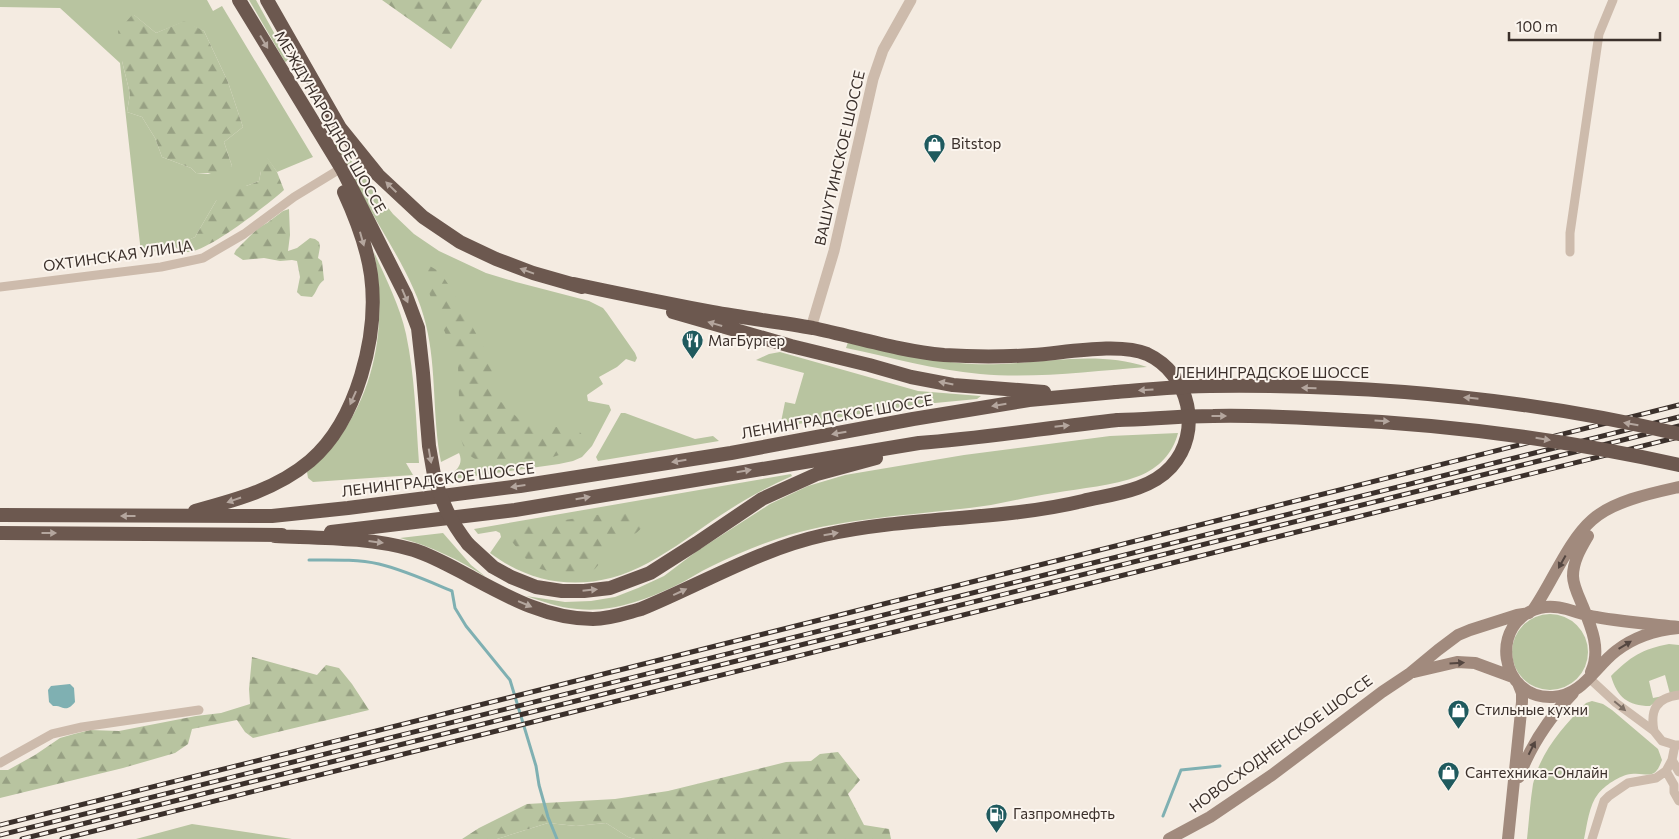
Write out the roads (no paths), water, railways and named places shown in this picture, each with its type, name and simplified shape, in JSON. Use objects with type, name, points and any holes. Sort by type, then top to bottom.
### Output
[{"type":"highway","name":"МЕЖДУНАРОДНОЕ ШОССЕ","points":[[239,0],[342,168],[406,296],[418,328],[429,446],[434,475],[444,508],[468,544],[493,567],[536,587],[562,591],[610,588],[650,573],[762,499],[817,474],[865,460],[961,439]]},
{"type":"highway","name":"МЕЖДУНАРОДНОЕ ШОССЕ","points":[[267,0],[340,128],[378,175],[423,217],[460,242],[496,260],[533,273],[791,346],[869,364],[911,377],[953,385],[1082,394]]},
{"type":"highway","points":[[177,516],[231,502],[263,490],[288,477],[310,461],[327,443],[343,419],[354,396],[364,368],[370,333],[370,275],[362,239],[350,204],[335,172],[326,144]]},
{"type":"highway","points":[[0,533],[275,536],[379,542],[416,551],[536,609],[564,617],[594,619],[619,616],[641,609],[778,548],[824,535],[868,528],[1050,509],[1143,486],[1158,478],[1171,467],[1178,459],[1187,438],[1189,422],[1188,405],[1180,384],[1166,367],[1152,357],[1137,351],[1115,348],[982,358],[939,354],[882,344],[812,328],[714,312],[574,284]]},
{"type":"highway","name":"ЛЕНИНГРАДСКОЕ ШОССЕ","points":[[0,515],[272,516],[520,486],[731,453],[913,419],[1029,400],[1082,394],[1209,386],[1384,390],[1473,398],[1550,409],[1679,434]]},
{"type":"highway","points":[[275,536],[353,530],[514,510],[919,443],[1118,420],[1269,416],[1464,428],[1540,439],[1679,465]]},
{"type":"main road","points":[[1531,612],[1582,531],[1593,519],[1620,504],[1679,487]]},
{"type":"main road","points":[[1589,678],[1593,670],[1596,646],[1573,578],[1574,563],[1583,544],[1601,519],[1620,504]]},
{"type":"main road","points":[[1508,839],[1522,702],[1522,693],[1507,662],[1506,653],[1508,637],[1516,623],[1531,612],[1549,607],[1557,607],[1587,615],[1679,628]]},
{"type":"main road","name":"НОВОСХОДНЕНСКОЕ ШОССЕ","points":[[1169,839],[1210,818],[1272,775],[1382,692],[1410,674],[1458,636],[1470,630],[1531,612]]},
{"type":"main road","points":[[1572,612],[1580,616],[1591,630]]},
{"type":"main road","points":[[1514,793],[1537,736],[1562,704],[1607,658],[1626,644],[1648,634],[1679,628]]},
{"type":"main road","name":"НОВОСХОДНЕНСКОЕ ШОССЕ","points":[[1410,674],[1426,668],[1457,662],[1475,663],[1516,680]]},
{"type":"main road","points":[[1516,680],[1531,693],[1547,697],[1563,696],[1577,689]]},
{"type":"street","name":"ВАШУТИНСКОЕ ШОССЕ","points":[[812,328],[834,251],[868,93],[883,50],[911,0]]},
{"type":"street","points":[[1570,252],[1570,234],[1599,34],[1613,0]]},
{"type":"street","name":"ОХТИНСКАЯ УЛИЦА","points":[[0,287],[161,267],[203,258],[244,234],[294,197],[335,172]]},
{"type":"street","points":[[1589,678],[1616,703],[1654,731],[1662,741],[1677,745],[1666,771],[1656,778],[1628,783],[1604,801],[1592,839]]},
{"type":"street","points":[[1654,731],[1652,718],[1656,706],[1666,698],[1679,695]]},
{"type":"street","points":[[0,763],[52,734],[199,710]]},
{"type":"street","points":[[1672,760],[1679,772]]},
{"type":"street","points":[[1666,771],[1674,785],[1674,792],[1678,799]]},
{"type":"water","points":[[70,684],[74,688],[75,702],[72,706],[67,708],[53,706],[49,702],[48,690],[51,686]]},
{"type":"waterway","points":[[309,560],[370,562],[388,566],[452,591],[455,608],[466,626],[510,680],[536,766],[548,817],[557,839]]},
{"type":"waterway","points":[[1163,816],[1181,770],[1220,766]]},
{"type":"railway","points":[[0,825],[1679,405]]},
{"type":"railway","points":[[0,835],[1679,417]]},
{"type":"railway","points":[[22,839],[1679,426]]},
{"type":"railway","points":[[62,839],[1679,437]]},
{"type":"place","name":"Bitstop","points":[[935,163]]},
{"type":"place","name":"МагБургер","points":[[692,360]]},
{"type":"place","name":"Стильные кухни","points":[[1459,729]]},
{"type":"place","name":"Сантехника-Онлайн","points":[[1449,792]]},
{"type":"place","name":"Газпромнефть","points":[[997,833]]}]
